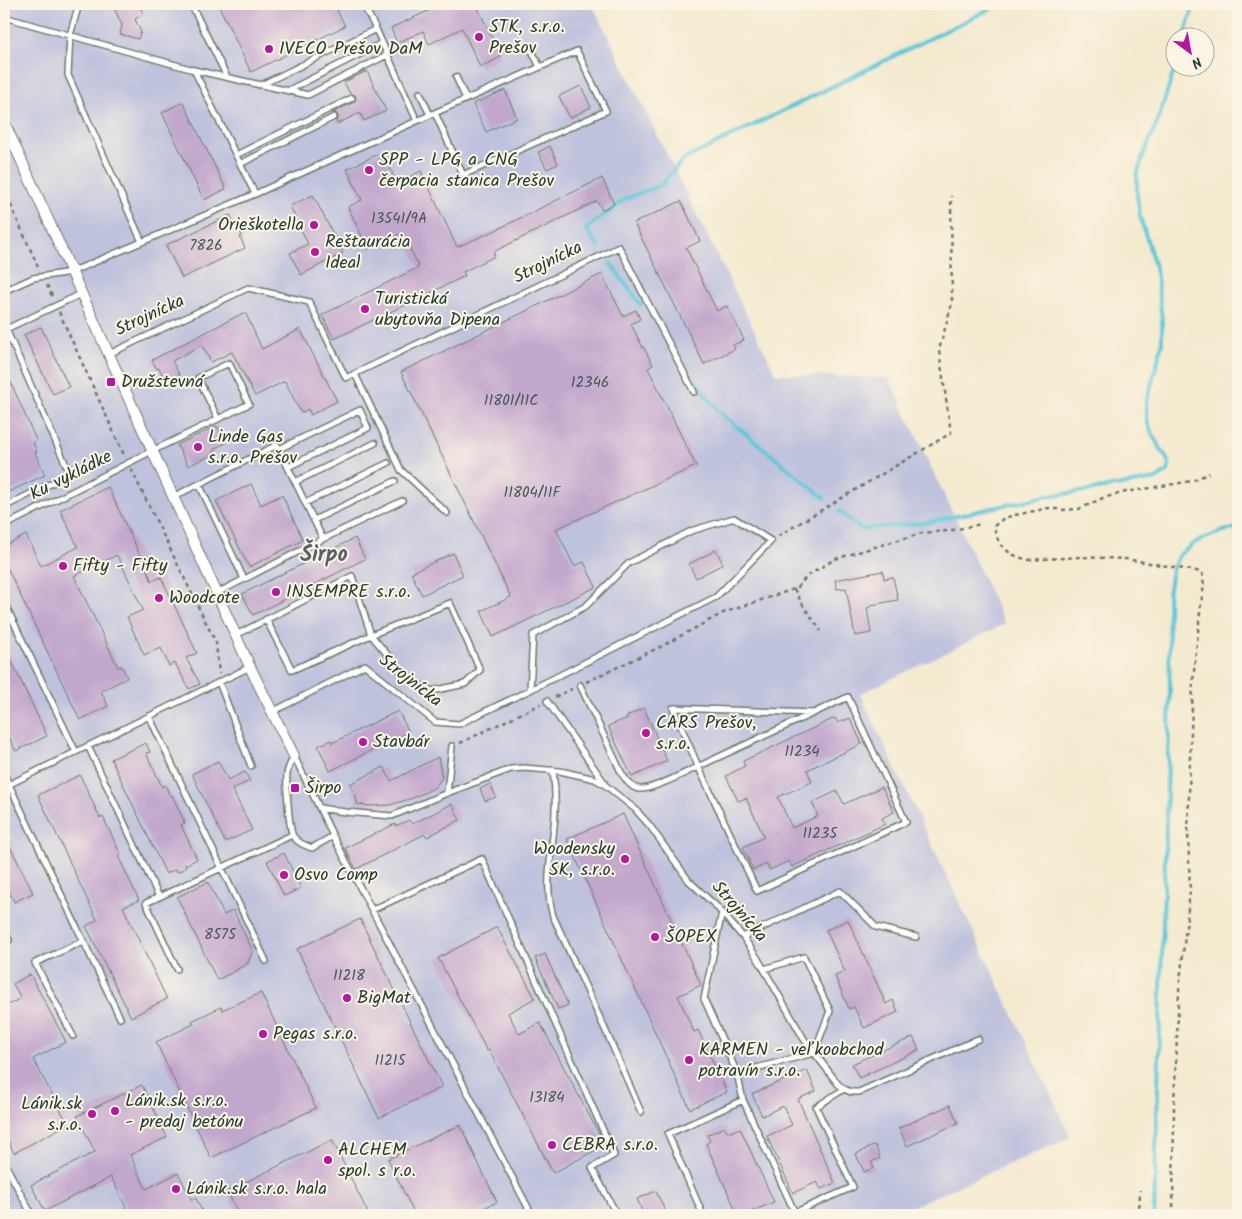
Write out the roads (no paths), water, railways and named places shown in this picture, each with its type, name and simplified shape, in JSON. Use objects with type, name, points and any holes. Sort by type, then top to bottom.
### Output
[{"type":"street","name":"Strojnícka","points":[[4,122],[8,145],[81,294],[250,667],[294,756]]},
{"type":"lane","points":[[79,4],[70,35],[68,74],[142,242]]},
{"type":"lane","points":[[191,4],[227,78]]},
{"type":"lane","points":[[363,4],[417,121]]},
{"type":"lane","points":[[4,17],[194,70],[308,95],[387,55]]},
{"type":"lane","points":[[261,85],[376,29]]},
{"type":"lane","points":[[289,91],[382,43]]},
{"type":"lane","points":[[530,47],[540,67]]},
{"type":"lane","points":[[4,291],[33,278],[70,272],[142,242],[255,194],[432,114],[577,51],[606,111],[463,175],[432,114],[420,93]]},
{"type":"lane","points":[[194,70],[255,194]]},
{"type":"lane","points":[[456,77],[466,99]]},
{"type":"lane","points":[[236,155],[352,98]]},
{"type":"lane","points":[[240,164],[334,117]]},
{"type":"lane","name":"Strojnícka","points":[[109,354],[248,288],[309,302],[346,378],[619,247],[694,392]]},
{"type":"lane","points":[[4,507],[70,474],[5,330],[81,294]]},
{"type":"lane","name":"Ku vykládke","points":[[4,526],[249,404],[229,363],[198,378],[218,418]]},
{"type":"lane","points":[[355,374],[401,470],[447,514]]},
{"type":"lane","points":[[280,449],[360,410],[368,428],[288,467]]},
{"type":"lane","points":[[295,482],[375,443]]},
{"type":"lane","points":[[173,497],[277,445],[323,539]]},
{"type":"lane","points":[[305,503],[388,462]]},
{"type":"lane","points":[[314,520],[395,481]]},
{"type":"lane","points":[[199,484],[244,579]]},
{"type":"lane","points":[[216,593],[402,500]]},
{"type":"lane","name":"Strojnícka","points":[[272,712],[365,665],[435,722],[459,724],[530,690],[716,597],[771,541],[734,518],[692,531],[629,563],[586,606],[532,635],[530,690]]},
{"type":"lane","points":[[236,635],[352,576],[371,635],[407,678],[432,691],[465,684],[480,670],[450,602],[371,635],[292,670],[266,620]]},
{"type":"lane","points":[[4,602],[76,752]]},
{"type":"lane","points":[[6,786],[250,667]]},
{"type":"lane","points":[[219,682],[251,766]]},
{"type":"lane","name":"Strojnícka","points":[[580,685],[622,774],[628,783],[637,789],[650,788],[848,697],[906,822],[758,891],[698,766]]},
{"type":"lane","points":[[547,700],[606,785]]},
{"type":"lane","points":[[698,766],[673,708],[814,713]]},
{"type":"lane","points":[[149,716],[266,961]]},
{"type":"lane","points":[[88,746],[159,897]]},
{"type":"lane","points":[[447,792],[452,746]]},
{"type":"lane","points":[[294,756],[288,767],[287,776],[287,796],[292,834],[300,844],[312,848],[333,836]]},
{"type":"lane","name":"Strojnícka","points":[[294,756],[333,836],[532,1215]]},
{"type":"lane","name":"Strojnícka","points":[[320,808],[392,816],[447,792],[511,769],[535,768],[552,770],[595,779],[606,785],[635,808],[689,881],[722,912],[764,969],[798,1030],[838,1084],[844,1089]]},
{"type":"lane","points":[[552,770],[555,795],[548,890],[549,903],[553,916],[606,1029],[641,1112]]},
{"type":"lane","points":[[4,774],[6,786],[84,941],[120,1018]]},
{"type":"lane","points":[[177,968],[146,903],[292,834]]},
{"type":"lane","points":[[372,910],[482,859],[614,1155],[592,1168],[617,1215]]},
{"type":"lane","points":[[742,937],[840,891],[876,926],[916,937]]},
{"type":"lane","points":[[722,912],[704,999],[737,1073],[743,1100],[795,1213]]},
{"type":"lane","points":[[4,930],[9,940]]},
{"type":"lane","points":[[73,1036],[35,963],[84,941]]},
{"type":"lane","points":[[737,1073],[814,1053],[830,1011],[804,957],[764,969]]},
{"type":"lane","points":[[789,1215],[853,1187],[816,1107],[844,1089],[851,1092],[859,1092],[978,1039]]},
{"type":"lane","points":[[703,1215],[668,1134],[743,1100]]},
{"type":"lane","points":[[4,1162],[32,1215]]},
{"type":"waterway","points":[[598,246],[586,229],[625,199],[661,185],[683,160],[1000,4]]},
{"type":"waterway","points":[[1187,28],[1194,4]]},
{"type":"waterway","points":[[839,511],[861,529],[924,523],[1043,497],[1156,479],[1168,471],[1169,464],[1154,438],[1147,421],[1147,400],[1162,343],[1162,320],[1156,270],[1140,216],[1137,175],[1172,78]]},
{"type":"waterway","points":[[610,263],[641,305]]},
{"type":"waterway","points":[[696,382],[718,411],[824,498]]},
{"type":"waterway","points":[[1154,1215],[1170,695],[1168,595],[1172,570],[1179,555],[1196,542],[1223,531],[1238,528]]},
{"type":"place","name":"STK, s.r.o. Prešov","points":[[479,37]]},
{"type":"place","name":"IVECO Prešov DaM","points":[[269,49]]},
{"type":"place","name":"SPP - LPG a CNG čerpacia stanica Prešov","points":[[369,170]]},
{"type":"place","name":"Orieškotella","points":[[314,225]]},
{"type":"place","name":"Reštaurácia Ideal","points":[[315,252]]},
{"type":"place","name":"Turistická ubytovňa Dipena","points":[[365,309]]},
{"type":"place","name":"Družstevná","points":[[111,382]]},
{"type":"place","name":"Linde Gas s.r.o. Prešov","points":[[198,447]]},
{"type":"place","name":"Fifty - Fifty","points":[[63,566]]},
{"type":"place","name":"INSEMPRE s.r.o.","points":[[276,592]]},
{"type":"place","name":"Woodcote","points":[[159,598]]},
{"type":"place","name":"CARS Prešov, s.r.o.","points":[[646,733]]},
{"type":"place","name":"Stavbár","points":[[363,742]]},
{"type":"place","name":"Širpo","points":[[295,788]]},
{"type":"place","name":"Woodensky SK, s.r.o.","points":[[625,859]]},
{"type":"place","name":"Osvo Comp","points":[[284,875]]},
{"type":"place","name":"ŠOPEX","points":[[655,937]]},
{"type":"place","name":"BigMat","points":[[347,998]]},
{"type":"place","name":"Pegas s.r.o.","points":[[263,1034]]},
{"type":"place","name":"KARMEN - veľkoobchod potravín s.r.o.","points":[[689,1060]]},
{"type":"place","name":"Lánik.sk s.r.o. - predaj betónu","points":[[115,1111]]},
{"type":"place","name":"Lánik.sk s.r.o.","points":[[92,1114]]},
{"type":"place","name":"CEBRA s.r.o.","points":[[552,1145]]},
{"type":"place","name":"ALCHEM spol. s r.o.","points":[[328,1160]]},
{"type":"place","name":"Lánik.sk s.r.o. hala","points":[[176,1189]]},
{"type":"district","name":"Širpo","points":[[324,555]]}]
